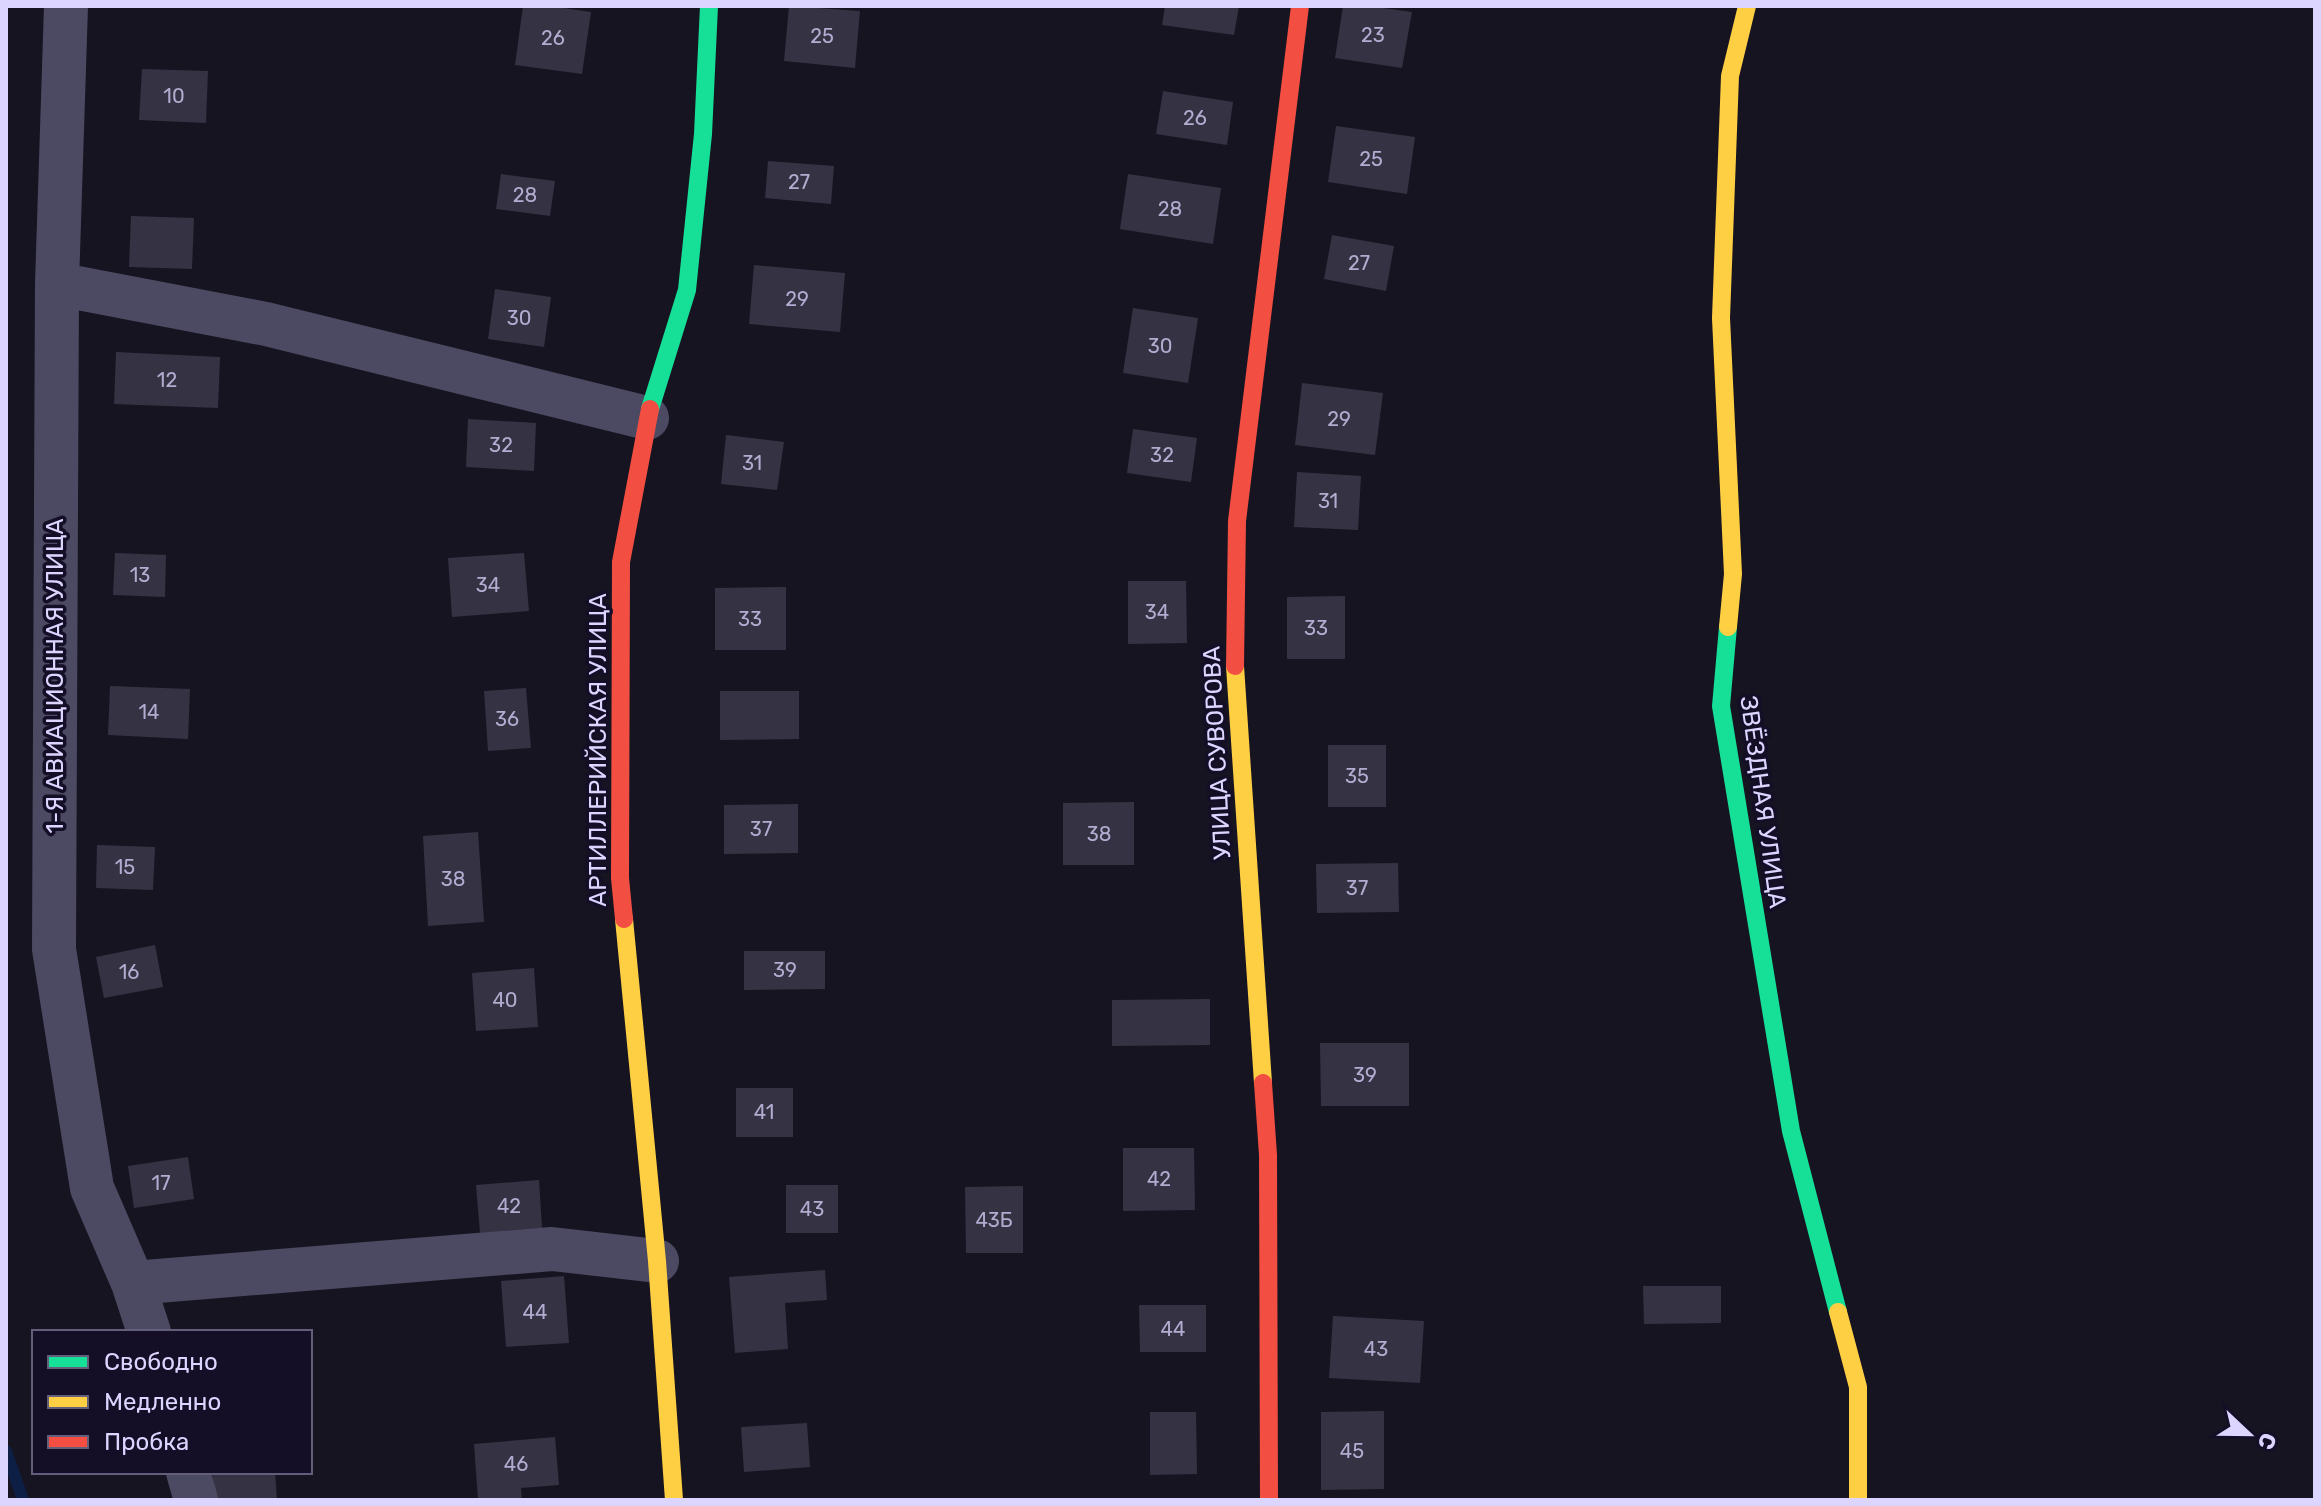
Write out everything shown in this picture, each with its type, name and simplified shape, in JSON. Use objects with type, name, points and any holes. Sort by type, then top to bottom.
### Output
[{"type":"street","name":"1-Я АВИАЦИОННАЯ УЛИЦА","points":[[66,6],[57,284],[54,949],[92,1188],[133,1283],[148,1330]]},
{"type":"street","name":"АРТИЛЛЕРИЙСКАЯ УЛИЦА","points":[[674,1500],[657,1261],[620,878],[621,562],[647,418],[687,290],[703,134],[709,6]]},
{"type":"street","name":"УЛИЦА СУВОРОВА","points":[[1269,1500],[1268,1155],[1234,657],[1237,521],[1300,6]]},
{"type":"street","name":"ЗВЁЗДНАЯ УЛИЦА","points":[[1747,6],[1729,91],[1721,318],[1733,574],[1721,706],[1791,1131],[1858,1387],[1858,1500]]},
{"type":"street","points":[[57,284],[266,324],[647,418]]},
{"type":"street","points":[[133,1283],[552,1249],[657,1261]]},
{"type":"street","points":[[189,1474],[196,1500]]},
{"type":"building","points":[[523,6],[591,12],[582,74],[515,65]]},
{"type":"building","points":[[789,6],[860,11],[855,68],[784,61]]},
{"type":"building","points":[[1165,6],[1239,6],[1234,35],[1162,25]]},
{"type":"building","points":[[1343,6],[1412,12],[1402,68],[1335,58]]},
{"type":"building","points":[[142,69],[208,71],[206,123],[139,120]]},
{"type":"building","points":[[1163,91],[1233,102],[1227,145],[1156,134]]},
{"type":"building","points":[[1336,126],[1415,137],[1407,194],[1328,182]]},
{"type":"building","points":[[768,161],[834,166],[831,204],[765,198]]},
{"type":"building","points":[[501,174],[555,181],[550,216],[496,209]]},
{"type":"building","points":[[1128,174],[1221,188],[1213,244],[1120,229]]},
{"type":"building","points":[[131,216],[194,218],[192,269],[129,267]]},
{"type":"building","points":[[1332,235],[1394,246],[1386,291],[1324,279]]},
{"type":"building","points":[[754,265],[845,273],[840,332],[749,324]]},
{"type":"building","points":[[495,289],[551,297],[544,347],[488,339]]},
{"type":"building","points":[[1133,308],[1198,318],[1188,383],[1123,373]]},
{"type":"building","points":[[116,352],[220,357],[218,408],[114,404]]},
{"type":"building","points":[[1302,383],[1383,393],[1375,455],[1295,445]]},
{"type":"building","points":[[468,419],[536,423],[534,471],[466,467]]},
{"type":"building","points":[[1133,429],[1197,438],[1191,482],[1127,473]]},
{"type":"building","points":[[726,435],[784,442],[777,490],[721,484]]},
{"type":"building","points":[[1297,472],[1361,476],[1358,530],[1294,527]]},
{"type":"building","points":[[115,553],[166,555],[165,597],[113,595]]},
{"type":"building","points":[[524,553],[529,611],[452,617],[448,558]]},
{"type":"building","points":[[1128,581],[1186,581],[1187,643],[1128,644]]},
{"type":"building","points":[[786,587],[786,650],[715,650],[715,588]]},
{"type":"building","points":[[1345,596],[1345,659],[1287,659],[1287,597]]},
{"type":"building","points":[[110,686],[190,689],[188,739],[108,735]]},
{"type":"building","points":[[526,688],[531,748],[488,751],[484,691]]},
{"type":"building","points":[[720,691],[799,691],[799,739],[720,740]]},
{"type":"building","points":[[1328,745],[1386,745],[1386,807],[1328,807]]},
{"type":"building","points":[[1134,802],[1134,865],[1063,865],[1063,803]]},
{"type":"building","points":[[798,804],[798,853],[724,854],[724,805]]},
{"type":"building","points":[[478,832],[484,922],[428,926],[423,836]]},
{"type":"building","points":[[97,845],[155,847],[153,890],[96,888]]},
{"type":"building","points":[[1398,863],[1399,912],[1317,913],[1316,864]]},
{"type":"building","points":[[155,945],[163,987],[104,998],[96,957]]},
{"type":"building","points":[[744,951],[825,951],[825,989],[744,990]]},
{"type":"building","points":[[534,968],[538,1027],[476,1031],[472,973]]},
{"type":"building","points":[[1210,999],[1210,1045],[1112,1046],[1112,1000]]},
{"type":"building","points":[[1320,1043],[1409,1043],[1409,1106],[1321,1106]]},
{"type":"building","points":[[736,1088],[793,1088],[793,1137],[736,1137]]},
{"type":"building","points":[[1123,1148],[1194,1148],[1195,1210],[1123,1211]]},
{"type":"building","points":[[188,1157],[194,1199],[134,1208],[128,1166]]},
{"type":"building","points":[[539,1180],[542,1228],[480,1233],[476,1185]]},
{"type":"building","points":[[786,1185],[838,1185],[838,1233],[786,1233]]},
{"type":"building","points":[[1023,1186],[1023,1253],[966,1253],[965,1187]]},
{"type":"building","points":[[825,1270],[827,1300],[785,1303],[788,1349],[735,1353],[729,1277]]},
{"type":"building","points":[[564,1276],[569,1343],[506,1347],[501,1281]]},
{"type":"building","points":[[1643,1286],[1721,1286],[1721,1323],[1644,1324]]},
{"type":"building","points":[[1139,1305],[1206,1305],[1206,1352],[1140,1352]]},
{"type":"building","points":[[1333,1316],[1424,1321],[1420,1383],[1329,1378]]},
{"type":"building","points":[[1384,1411],[1384,1489],[1321,1490],[1321,1412]]},
{"type":"building","points":[[1150,1412],[1196,1412],[1197,1474],[1150,1475]]},
{"type":"building","points":[[807,1423],[810,1467],[744,1472],[741,1427]]},
{"type":"building","points":[[555,1437],[559,1485],[521,1488],[522,1500],[478,1500],[474,1444]]},
{"type":"building","points":[[212,1474],[275,1474],[277,1500],[214,1500]]},
{"type":"waterway","points":[[6,1451],[23,1500]]},
{"type":"traffic: fast","points":[[650,409],[687,290],[703,134],[709,6]]},
{"type":"traffic: fast","points":[[1728,627],[1721,706],[1791,1131],[1838,1312]]},
{"type":"traffic: slow","points":[[1728,627],[1733,574],[1721,318],[1730,76],[1747,6]]},
{"type":"traffic: slow","points":[[1235,666],[1263,1083]]},
{"type":"traffic: slow","points":[[624,919],[657,1261],[674,1500]]},
{"type":"traffic: slow","points":[[1838,1312],[1858,1387],[1858,1500]]},
{"type":"traffic: jam","points":[[1235,666],[1237,521],[1300,6]]},
{"type":"traffic: jam","points":[[624,919],[620,878],[621,562],[650,409]]},
{"type":"traffic: jam","points":[[1263,1083],[1268,1155],[1269,1500]]}]
